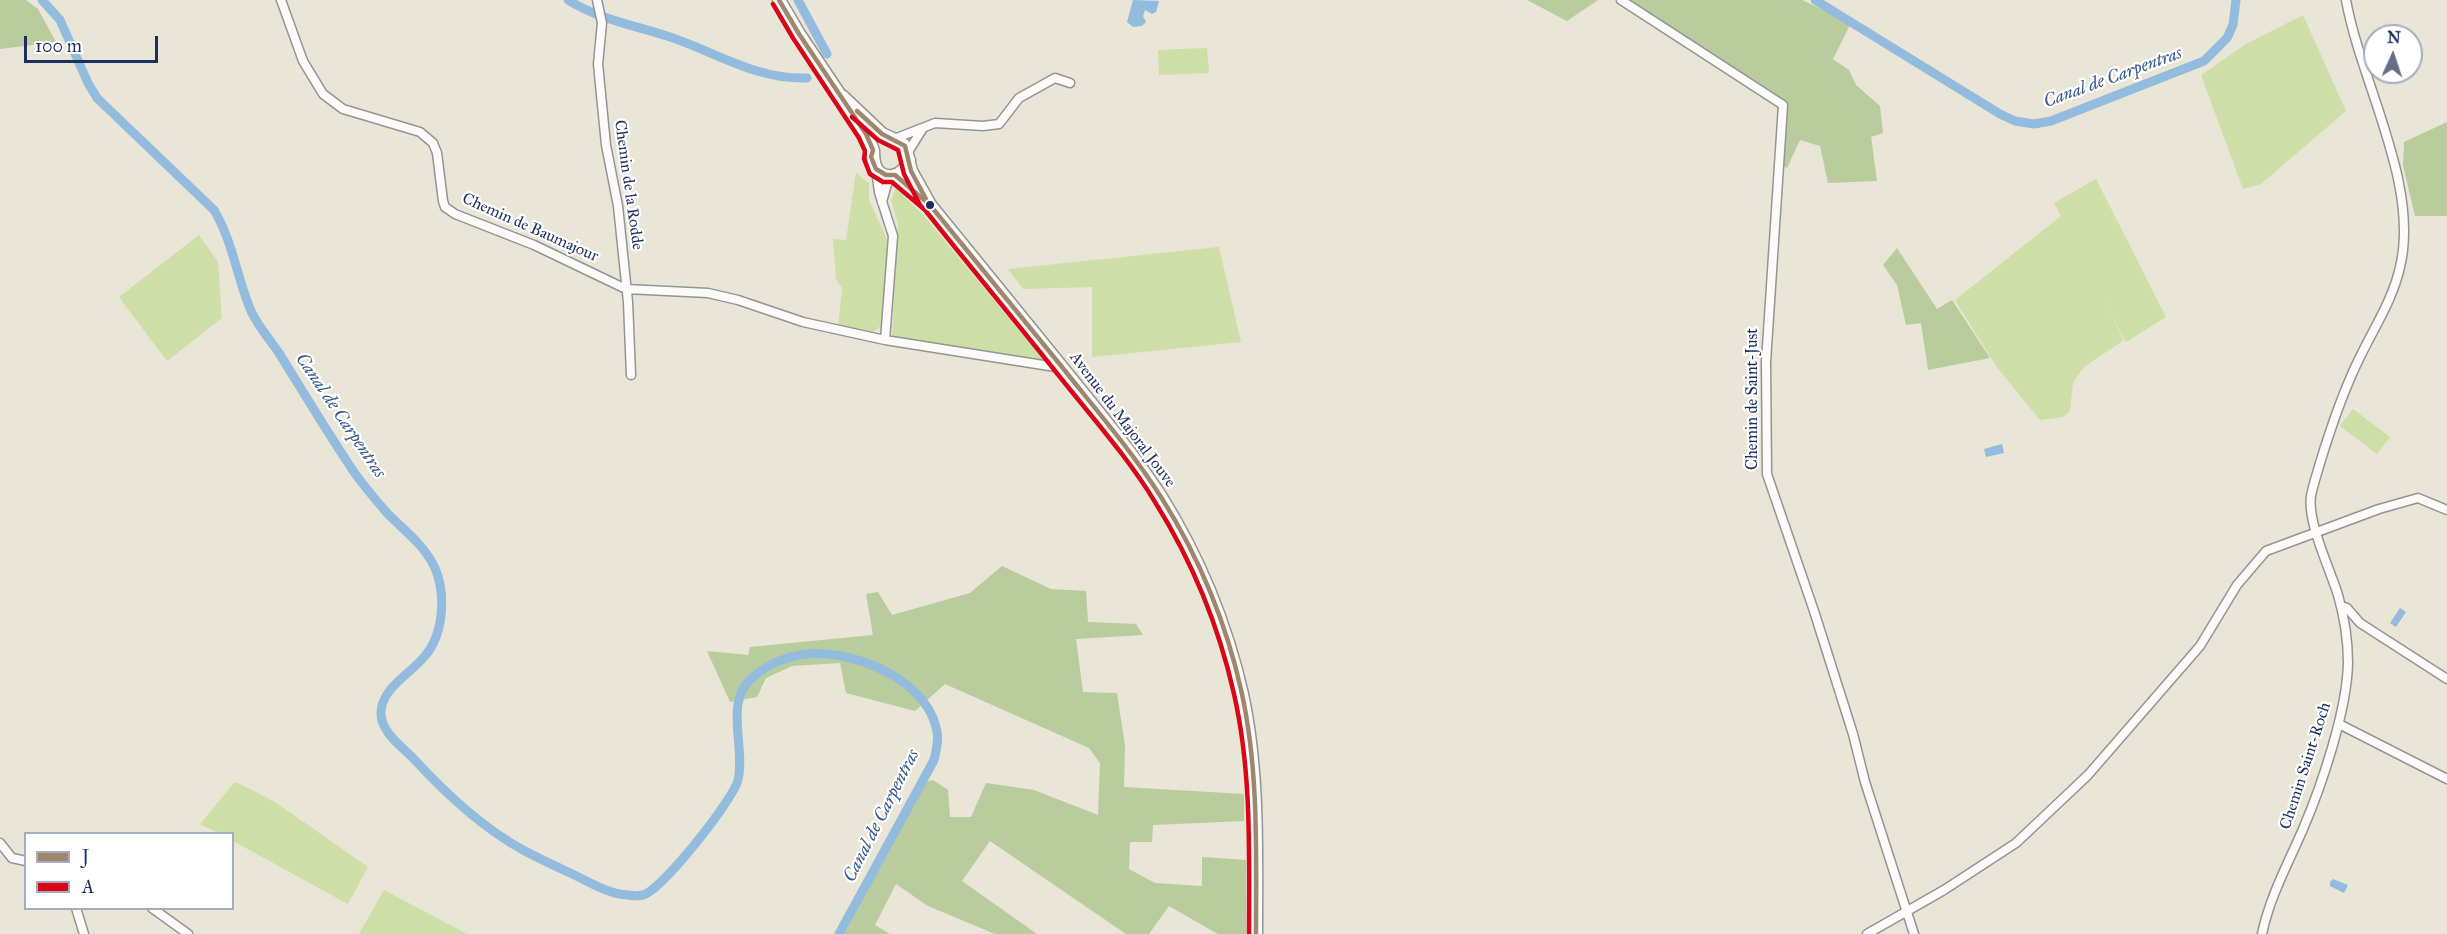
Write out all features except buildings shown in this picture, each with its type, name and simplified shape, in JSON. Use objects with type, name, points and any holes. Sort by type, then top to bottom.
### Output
[{"type":"main road","name":"Avenue du Majoral Jouve","points":[[779,0],[866,134],[873,150],[871,157],[876,170],[886,176],[893,176],[930,205]]},
{"type":"main road","name":"Avenue du Majoral Jouve","points":[[842,96],[875,129],[905,146],[917,183],[930,205],[1126,449],[1161,497],[1191,550],[1225,633],[1242,697],[1253,771],[1256,934]]},
{"type":"main road","points":[[873,150],[877,144],[892,139]]},
{"type":"main road","points":[[893,176],[904,170],[909,156]]},
{"type":"street","name":"Chemin de Baumajour","points":[[282,0],[303,61],[311,78],[323,94],[343,109],[420,132],[433,142],[437,153],[445,207],[456,214],[573,262],[626,289],[708,293],[738,300],[803,322],[885,340],[1062,368]]},
{"type":"street","name":"Chemin de la Rodde","points":[[597,0],[602,18],[598,64],[606,145],[618,206],[631,375]]},
{"type":"street","name":"Chemin de Saint-Just","points":[[1621,0],[1783,105],[1766,362],[1767,474],[1832,667],[1905,912],[1911,921],[1914,934]]},
{"type":"street","name":"Chemin Saint-Roch","points":[[2262,934],[2274,890],[2309,816],[2339,724],[2348,664],[2341,606],[2316,532],[2310,498],[2331,424],[2358,360],[2394,288],[2403,247],[2403,208],[2400,185],[2346,0]]},
{"type":"street","points":[[892,139],[935,123],[983,126],[999,124],[1019,98],[1055,78],[1070,83]]},
{"type":"street","points":[[909,156],[916,136],[923,128]]},
{"type":"street","points":[[876,170],[882,203],[891,226],[893,243],[885,340]]},
{"type":"street","points":[[882,203],[886,184],[893,176]]},
{"type":"street","points":[[1867,934],[2016,843],[2088,775],[2200,646],[2237,585],[2266,550],[2379,509],[2418,498],[2447,510]]},
{"type":"street","points":[[2341,606],[2347,608],[2360,623],[2447,679]]},
{"type":"street","points":[[2339,724],[2447,779]]},
{"type":"street","points":[[0,843],[12,858],[24,861]]},
{"type":"street","points":[[76,910],[84,934]]},
{"type":"street","points":[[153,910],[188,934]]},
{"type":"green space","points":[[0,0],[26,0],[38,9],[56,42],[0,49]]},
{"type":"green space","points":[[1527,0],[1598,0],[1567,21]]},
{"type":"green space","points":[[1626,0],[1802,0],[1851,23],[1833,59],[1849,70],[1856,85],[1880,106],[1883,133],[1871,137],[1877,181],[1828,183],[1820,146],[1800,140],[1787,168],[1782,166],[1786,103]]},
{"type":"green space","points":[[2303,15],[2346,111],[2261,184],[2243,189],[2201,75],[2246,44]]},
{"type":"green space","points":[[1207,48],[1209,73],[1159,75],[1158,50]]},
{"type":"green space","points":[[2447,122],[2447,216],[2415,216],[2403,165],[2404,142]]},
{"type":"green space","points":[[856,173],[869,183],[869,200],[887,239],[884,321],[869,333],[838,326],[842,288],[836,279],[833,239],[846,240]]},
{"type":"green space","points":[[2096,179],[2166,317],[2126,342],[2104,301],[2124,340],[2084,367],[2073,382],[2070,411],[2063,417],[2040,420],[1996,366],[1955,300],[2061,216],[2054,203]]},
{"type":"green space","points":[[896,188],[924,216],[1042,358],[1040,363],[892,338],[898,224],[891,200]]},
{"type":"green space","points":[[199,235],[218,262],[222,318],[167,361],[119,297]]},
{"type":"green space","points":[[1219,247],[1241,342],[1092,357],[1092,287],[1023,289],[1008,269]]},
{"type":"green space","points":[[1897,248],[1937,309],[1952,300],[1990,358],[1928,370],[1921,323],[1906,325],[1897,285],[1883,265]]},
{"type":"green space","points":[[2353,409],[2390,437],[2377,454],[2340,426]]},
{"type":"green space","points":[[1002,566],[1051,589],[1086,591],[1088,622],[1136,624],[1143,635],[1076,639],[1083,692],[1117,693],[1125,746],[1124,787],[1244,794],[1244,821],[1153,825],[1152,842],[1130,842],[1129,869],[1155,883],[1202,886],[1202,857],[1246,860],[1246,934],[1218,934],[1169,906],[1149,934],[1126,934],[990,841],[962,881],[1037,934],[995,934],[928,906],[896,884],[875,925],[890,934],[844,934],[924,782],[933,780],[948,790],[950,817],[971,817],[986,783],[1034,790],[1098,815],[1100,763],[1089,748],[945,684],[915,711],[846,693],[840,663],[792,666],[766,678],[757,697],[730,702],[707,651],[748,655],[750,647],[873,635],[866,594],[878,592],[892,615],[970,593]]},
{"type":"green space","points":[[234,783],[238,783],[275,802],[368,867],[348,904],[234,842],[234,832],[217,832],[200,824]]},
{"type":"green space","points":[[384,890],[467,934],[359,934]]},
{"type":"water","points":[[1133,0],[1159,1],[1156,12],[1152,14],[1145,10],[1143,16],[1146,22],[1142,26],[1133,27],[1127,22]]},
{"type":"water","points":[[2002,444],[2004,453],[1986,457],[1984,449]]},
{"type":"water","points":[[2400,608],[2406,612],[2396,627],[2390,623]]},
{"type":"water","points":[[2333,879],[2348,885],[2344,893],[2330,886]]},
{"type":"waterway","name":"Canal de Carpentras","points":[[42,0],[60,20],[97,98],[214,210],[226,235],[246,298],[257,322],[357,476],[372,496],[431,560],[439,578],[442,602],[436,637],[424,657],[386,696],[381,712],[382,719],[384,726],[397,743],[478,820],[523,850],[598,887],[620,894],[643,895],[665,878],[680,862],[711,824],[733,790],[738,780],[740,767],[737,726],[739,699],[744,687],[761,671],[778,661],[797,655],[816,653],[843,656],[895,676],[922,700],[932,715],[937,732],[934,760],[839,934]]},
{"type":"waterway","name":"Canal de Carpentras","points":[[568,0],[604,17],[684,42],[753,70],[807,78]]},
{"type":"waterway","name":"Canal de Carpentras","points":[[798,0],[827,54]]},
{"type":"waterway","name":"Canal de Carpentras","points":[[1815,0],[2000,114],[2015,121],[2034,124],[2051,121],[2204,61],[2227,38],[2233,25],[2236,0]]},
{"type":"transit line","name":"J","points":[[779,0],[866,134],[873,150],[871,157],[876,169],[886,175],[895,175],[930,205],[1126,447],[1161,497],[1188,543],[1220,617],[1242,694],[1254,784],[1256,934]]},
{"type":"transit line","name":"A","points":[[773,4],[859,138],[865,151],[864,159],[870,174],[883,182],[892,182],[925,210],[1120,452],[1155,502],[1181,547],[1203,595],[1221,644],[1240,724],[1247,784],[1249,934]]},
{"type":"transit line","name":"J","points":[[857,111],[882,134],[905,146],[911,171],[926,199]]},
{"type":"transit line","name":"A","points":[[852,117],[878,140],[898,150],[904,174],[919,203]]}]
